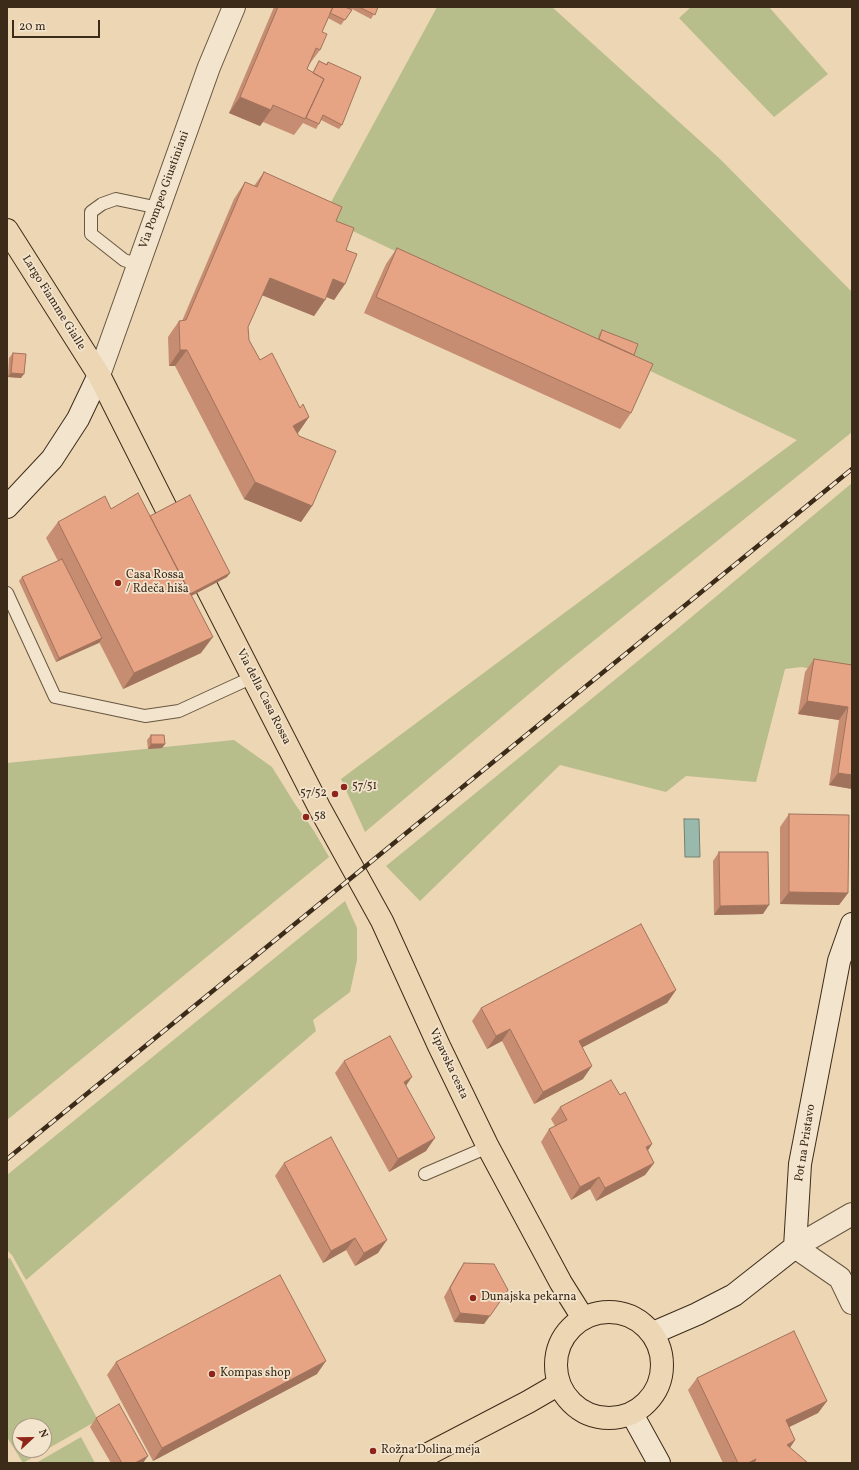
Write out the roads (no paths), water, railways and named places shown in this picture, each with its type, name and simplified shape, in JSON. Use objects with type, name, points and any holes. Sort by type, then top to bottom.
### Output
[{"type":"main road","name":"Largo Fiamme Gialle","points":[[7,230],[98,375]]},
{"type":"main road","points":[[98,375],[167,510]]},
{"type":"main road","name":"Via della Casa Rossa","points":[[207,588],[319,807]]},
{"type":"main road","name":"Vipavska cesta","points":[[319,807],[382,921],[439,1046],[488,1147],[561,1283],[584,1318]]},
{"type":"main road","points":[[613,1312],[628,1315],[642,1323],[653,1333],[660,1347],[663,1363],[661,1378],[655,1393],[645,1405],[632,1414],[615,1418],[598,1417],[581,1411],[568,1399],[559,1384],[556,1369],[557,1354],[571,1327],[584,1318],[598,1313],[613,1312]]},
{"type":"main road","points":[[411,1463],[528,1402],[559,1384]]},
{"type":"street","name":"Via Pompeo Giustiniani","points":[[7,507],[52,459],[78,419],[98,375],[209,67],[234,7]]},
{"type":"street","name":"Pot na Pristavo","points":[[795,1247],[800,1164],[839,961],[852,924]]},
{"type":"street","points":[[653,1333],[697,1314],[734,1295],[795,1247],[852,1214]]},
{"type":"street","points":[[795,1247],[840,1278],[852,1303]]},
{"type":"street","points":[[632,1414],[659,1463]]},
{"type":"lane","points":[[138,265],[124,260],[91,234],[91,212],[102,204],[116,199],[159,208]]},
{"type":"lane","points":[[7,593],[55,697],[145,716],[178,711],[253,678]]},
{"type":"lane","points":[[425,1174],[488,1147]]},
{"type":"railway","points":[[7,1159],[852,469]]},
{"type":"place","name":"Casa Rossa / Rdeča hiša","points":[[118,583]]},
{"type":"place","name":"57/51","points":[[344,787]]},
{"type":"place","name":"57/52","points":[[335,794]]},
{"type":"place","name":"58","points":[[306,817]]},
{"type":"place","name":"Dunajska pekarna","points":[[473,1298]]},
{"type":"place","name":"Kompas shop","points":[[212,1374]]},
{"type":"place","name":"Rožna Dolina meja","points":[[373,1451]]}]
